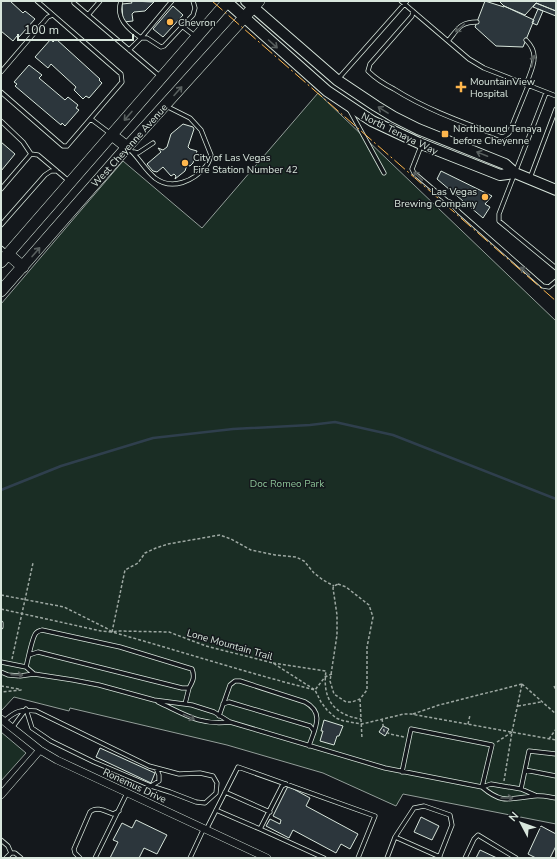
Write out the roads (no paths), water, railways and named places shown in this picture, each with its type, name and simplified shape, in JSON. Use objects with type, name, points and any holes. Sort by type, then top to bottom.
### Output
[{"type":"main road","name":"North Tenaya Way","points":[[227,1],[244,18],[327,91],[372,121],[422,144],[500,175],[515,173]]},
{"type":"main road","name":"West Cheyenne Avenue","points":[[3,255],[112,135],[227,1]]},
{"type":"main road","name":"North Tenaya Way","points":[[253,3],[337,80],[356,93],[400,120],[505,164],[515,173],[556,190]]},
{"type":"main road","name":"West Cheyenne Avenue","points":[[1,291],[130,150],[165,105],[244,18],[253,3]]},
{"type":"main road","points":[[112,135],[130,150]]},
{"type":"main road","points":[[3,255],[23,267]]},
{"type":"street","name":"Ronemus Drive","points":[[2,720],[40,750],[57,760],[267,858]]},
{"type":"street","points":[[1,795],[40,750]]},
{"type":"lane","points":[[1,92],[63,146],[67,146],[122,82],[121,74],[37,1]]},
{"type":"lane","points":[[88,15],[100,1]]},
{"type":"lane","points":[[121,1],[119,8],[122,22],[141,38],[147,38],[161,47],[164,46],[193,15],[195,8],[193,1]]},
{"type":"lane","points":[[129,50],[172,1]]},
{"type":"lane","points":[[401,1],[406,3],[413,11],[469,59],[484,68],[556,96]]},
{"type":"lane","points":[[337,80],[406,3]]},
{"type":"lane","points":[[74,4],[162,77]]},
{"type":"lane","points":[[413,11],[412,16],[368,71],[375,78],[408,98],[436,111],[502,137],[509,133],[527,85],[535,54],[533,48],[526,40]]},
{"type":"lane","points":[[1,72],[48,17],[53,15]]},
{"type":"lane","points":[[448,41],[462,25],[467,22],[477,22]]},
{"type":"lane","points":[[182,26],[196,37]]},
{"type":"lane","points":[[546,93],[499,214],[498,221],[556,268]]},
{"type":"lane","points":[[130,150],[154,177],[161,182],[172,184],[191,180],[207,165],[211,155],[201,130],[190,118],[165,105]]},
{"type":"lane","points":[[347,105],[384,173]]},
{"type":"lane","points":[[530,179],[556,110]]},
{"type":"lane","points":[[91,119],[112,135]]},
{"type":"lane","points":[[1,121],[23,142],[31,154],[38,155],[70,182]]},
{"type":"lane","points":[[130,150],[138,153],[153,143]]},
{"type":"lane","points":[[422,144],[412,169],[414,173],[450,202],[459,212],[543,286],[549,287],[556,281]]},
{"type":"lane","points":[[1,190],[31,154]]},
{"type":"lane","points":[[1,225],[45,175],[58,171]]},
{"type":"lane","points":[[26,667],[35,634],[42,630],[120,647],[192,669],[194,680],[189,688],[185,704]]},
{"type":"lane","points":[[29,655],[38,652],[182,688],[189,688]]},
{"type":"lane","points":[[1,662],[26,667],[34,674]]},
{"type":"lane","points":[[1,672],[8,675],[20,676],[34,674],[87,683],[154,700],[185,704],[214,712],[230,722],[402,772],[482,787],[491,784],[521,789],[536,796]]},
{"type":"lane","points":[[219,716],[230,685],[235,681],[240,681],[305,702],[312,705],[316,710],[318,718],[309,746]]},
{"type":"lane","points":[[154,700],[199,721],[216,724],[230,722]]},
{"type":"lane","points":[[223,704],[229,702],[310,726],[314,731]]},
{"type":"lane","points":[[2,720],[19,710],[26,710],[36,711],[149,766],[179,774],[200,773],[213,776],[217,783],[216,793],[205,803],[196,802],[151,786],[94,762],[52,741],[32,728],[26,710]]},
{"type":"lane","points":[[12,728],[26,710]]},
{"type":"lane","points":[[402,772],[411,729],[492,745],[482,787]]},
{"type":"lane","points":[[521,789],[528,751],[556,754]]},
{"type":"lane","points":[[190,858],[238,767],[375,816],[358,858]]},
{"type":"lane","points":[[151,786],[159,781],[159,775],[156,768]]},
{"type":"lane","points":[[525,770],[556,776]]},
{"type":"lane","points":[[260,829],[282,786],[286,784]]},
{"type":"lane","points":[[482,787],[491,795],[503,799],[536,796],[556,798]]},
{"type":"lane","points":[[225,792],[270,812]]},
{"type":"lane","points":[[95,858],[127,793]]},
{"type":"lane","points":[[387,858],[395,837],[414,808],[424,806],[450,815],[452,825],[439,857],[395,837]]},
{"type":"lane","points":[[80,858],[75,853],[74,849],[90,812],[97,809],[112,814],[119,811]]},
{"type":"lane","points":[[216,810],[324,858]]},
{"type":"lane","points":[[465,858],[474,839],[478,835],[516,858]]},
{"type":"lane","points":[[1,840],[8,846],[10,853]]},
{"type":"lane","points":[[6,858],[10,853]]},
{"type":"lane","points":[[10,853],[15,853],[21,858]]},
{"type":"waterway","points":[[1,490],[61,466],[153,438],[233,429],[310,425],[335,422],[393,435],[556,499]]},
{"type":"place","name":"Chevron","points":[[170,22]]},
{"type":"place","name":"MountainView Hospital","points":[[461,87]]},
{"type":"place","name":"Northbound Tenaya before Cheyenne","points":[[445,134]]},
{"type":"place","name":"City of Las Vegas Fire Station Number 42","points":[[185,163]]},
{"type":"place","name":"Las Vegas Brewing Company","points":[[485,197]]},
{"type":"park label","name":"Doc Romeo Park","points":[[287,483]]}]
